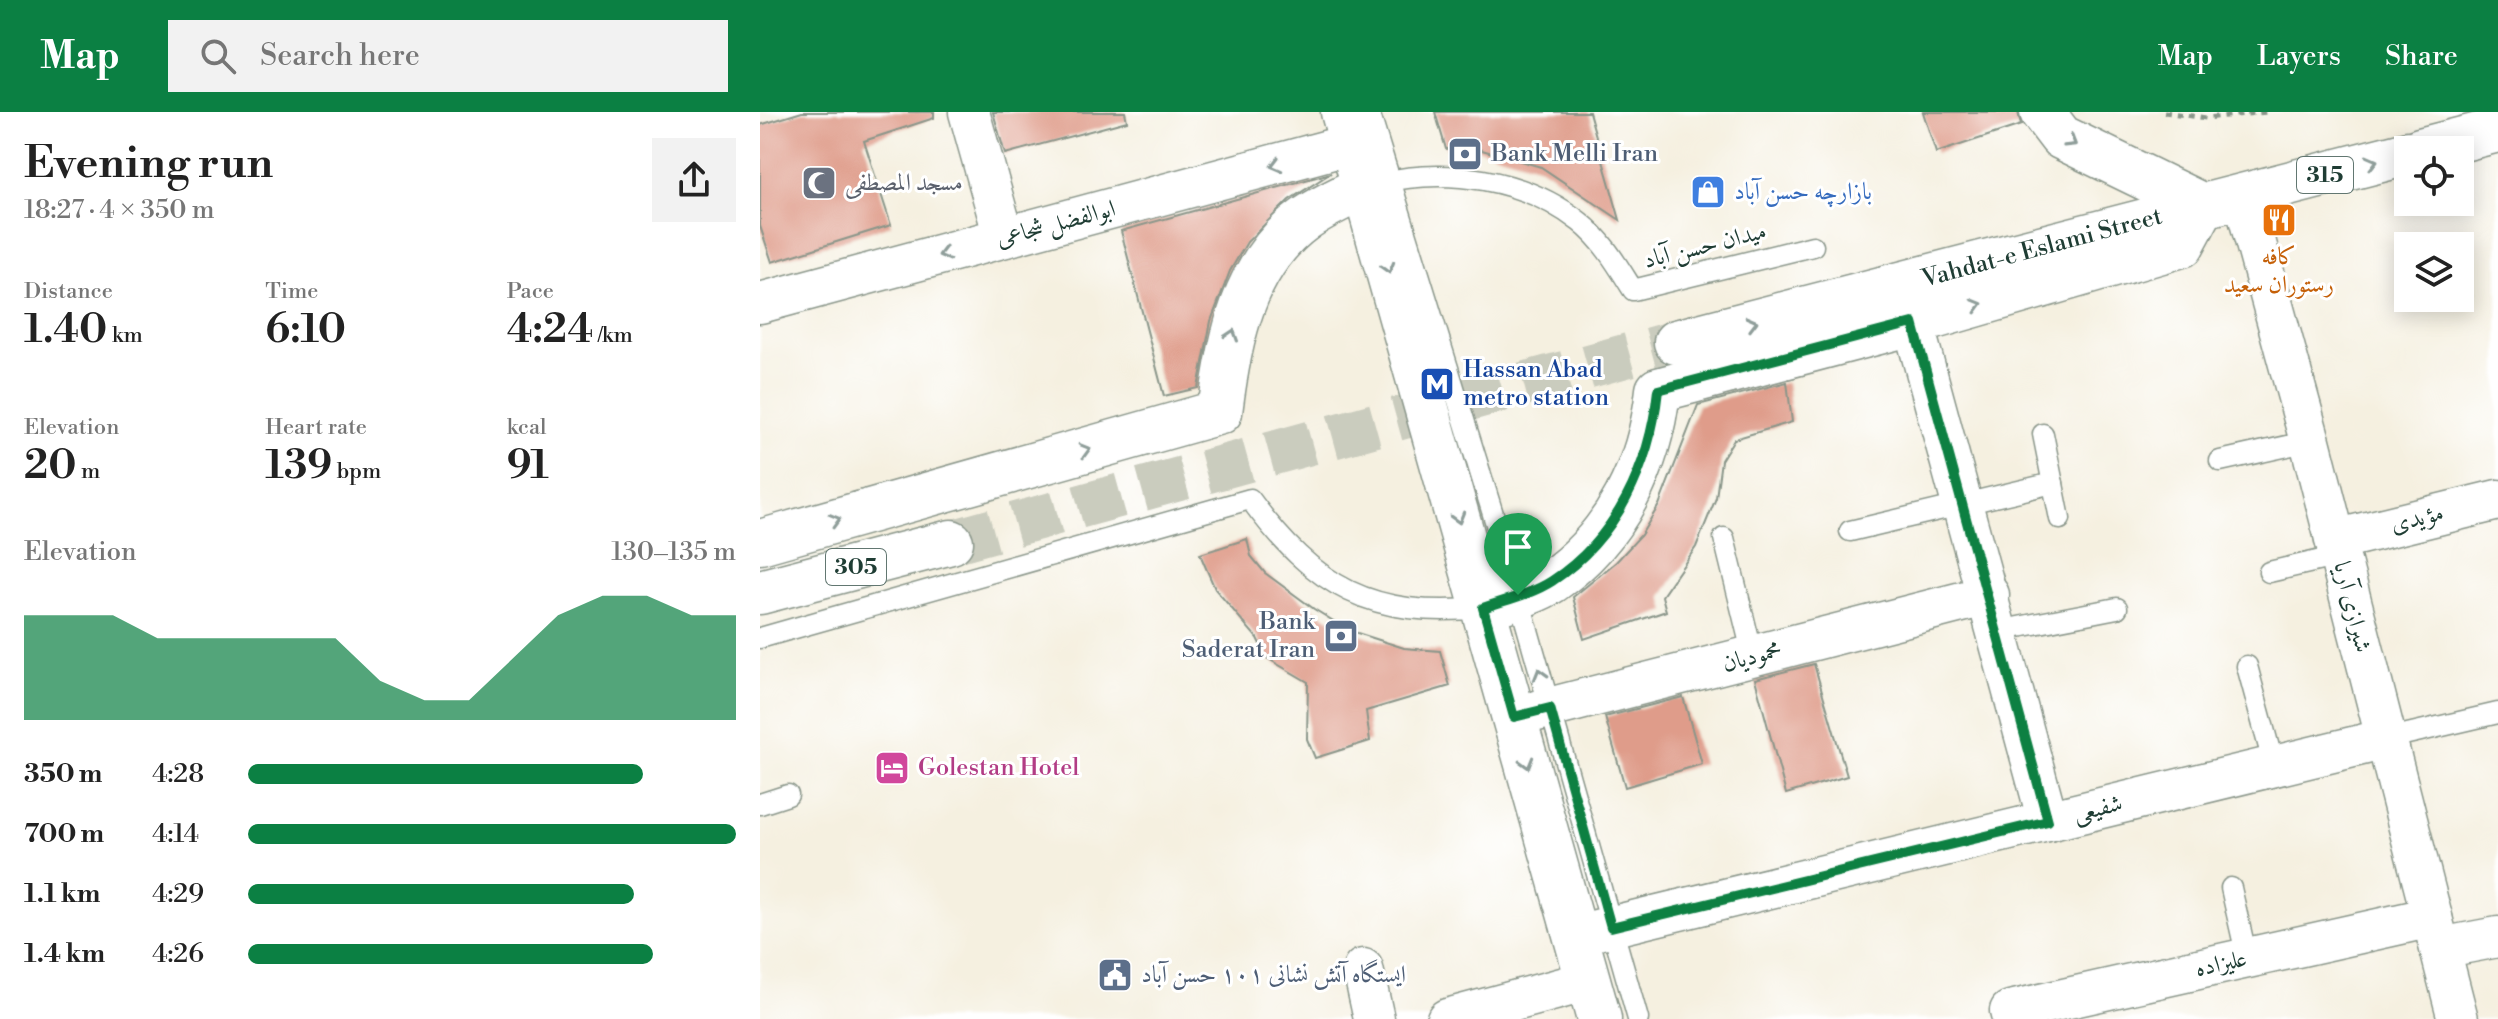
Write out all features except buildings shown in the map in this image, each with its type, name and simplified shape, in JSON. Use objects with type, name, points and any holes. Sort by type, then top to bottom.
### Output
[{"type":"main road","points":[[1500,601],[1550,582],[1599,541],[1636,483],[1654,426],[1658,390],[1913,323],[2182,245],[2223,201],[2061,137],[2042,112]]},
{"type":"main road","points":[[1354,123],[1365,186],[1500,601],[1594,931],[1594,1000]]},
{"type":"main road","points":[[2474,136],[2498,130]]},
{"type":"main road","name":"Vahdat-e Eslami Street","points":[[1676,342],[2394,157]]},
{"type":"main road","name":"305","points":[[760,542],[1220,412],[1228,346],[1255,275],[1274,249],[1305,220],[1365,186]]},
{"type":"main road","name":"305","points":[[760,592],[951,542]]},
{"type":"street","points":[[969,112],[1004,237]]},
{"type":"street","name":"ابوالفضل شجاعی","points":[[760,303],[1004,237],[1354,123]]},
{"type":"street","name":"شیرازی آریا","points":[[2223,201],[2310,441],[2458,1019]]},
{"type":"street","points":[[1913,323],[2048,821]]},
{"type":"street","name":"مؤیدی","points":[[2337,548],[2498,500]]},
{"type":"street","name":"محمودیان","points":[[1532,713],[1753,656],[1994,613]]},
{"type":"street","name":"شفیعی","points":[[1594,931],[2386,739]]},
{"type":"street","name":"علیزاده","points":[[2011,1015],[2247,958],[2436,933],[2498,937]]},
{"type":"street","points":[[1363,969],[1374,1019]]},
{"type":"street","points":[[1447,1019],[1594,1000]]},
{"type":"lane","points":[[760,638],[1250,499],[1284,545],[1311,569],[1341,587],[1407,609],[1446,611],[1500,601],[1354,123]]},
{"type":"lane","name":"میدان حسن آباد","points":[[1365,186],[1410,175],[1446,175],[1522,190],[1581,223],[1606,249],[1633,290],[1813,246]]},
{"type":"lane","points":[[2043,434],[2060,519]]},
{"type":"lane","points":[[2220,461],[2310,441]]},
{"type":"lane","points":[[1850,531],[2053,483]]},
{"type":"lane","points":[[1724,538],[1753,656]]},
{"type":"lane","points":[[2269,572],[2337,548]]},
{"type":"lane","points":[[1994,613],[2117,608]]},
{"type":"lane","points":[[2247,666],[2274,766]]},
{"type":"lane","points":[[2386,739],[2498,713]]},
{"type":"lane","points":[[760,804],[788,795]]},
{"type":"lane","points":[[2231,888],[2247,958]]},
{"type":"lane","points":[[1594,931],[1638,1019]]},
{"type":"path","points":[[2164,112],[2206,118],[2267,112]]},
{"type":"tunnel","points":[[951,542],[1676,342]]},
{"type":"place","name":"Bank Melli Iran","points":[[1465,154]]},
{"type":"place","name":"مسجد المصطفی","points":[[819,183]]},
{"type":"place","name":"بازارچه حسن آباد","points":[[1708,192]]},
{"type":"place","name":"کافه رستوران سعید","points":[[2279,220]]},
{"type":"place","name":"Hassan Abad metro station","points":[[1437,384]]},
{"type":"place","name":"Bank Saderat Iran","points":[[1341,636]]},
{"type":"place","name":"Golestan Hotel","points":[[892,768]]},
{"type":"place","name":"ایستگاه آتش نشانی ۱۰۱ حسن آباد","points":[[1115,975]]},
{"type":"route","points":[[1913,323],[2048,821],[1611,927],[1550,708],[1514,717],[1483,608],[1518,595],[1550,582],[1599,541],[1636,483],[1654,426],[1658,390],[1913,323]]}]
